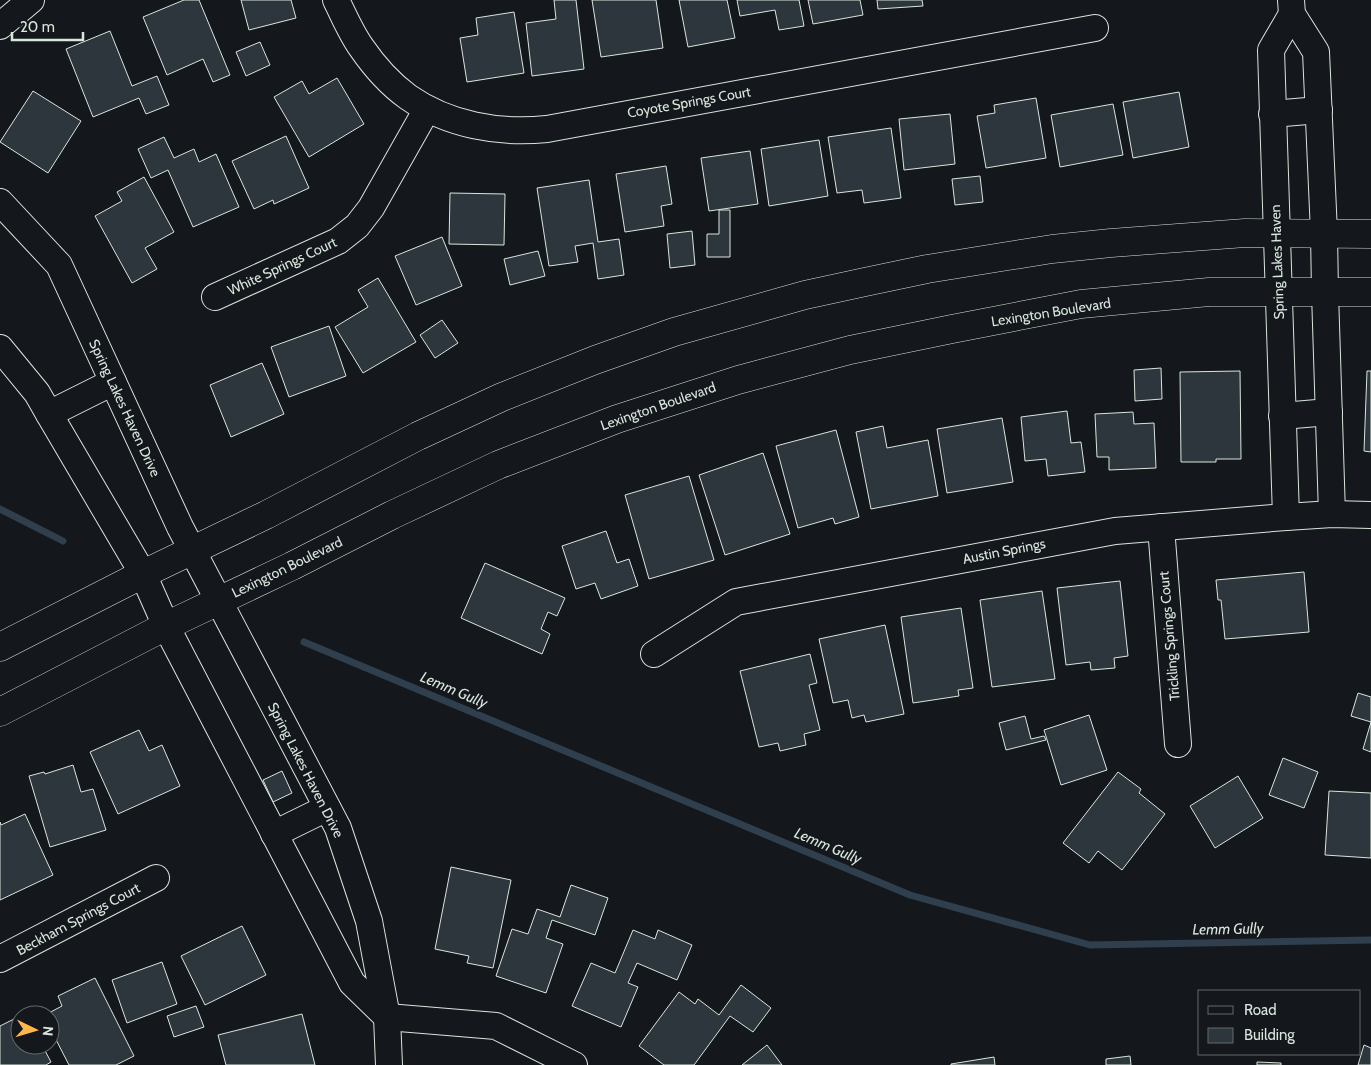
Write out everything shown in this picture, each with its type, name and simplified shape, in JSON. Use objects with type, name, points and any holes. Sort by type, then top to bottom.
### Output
[{"type":"main road","points":[[0,647],[143,574],[266,515],[418,436],[494,401],[595,360],[674,332],[806,295],[927,269],[1052,249],[1245,232],[1371,234]]},
{"type":"main road","name":"Lexington Boulevard","points":[[0,712],[218,600],[292,566],[392,515],[498,465],[617,419],[738,380],[850,350],[1081,304],[1209,292],[1371,292]]},
{"type":"street","points":[[0,26],[31,0]]},
{"type":"street","name":"Coyote Springs Court","points":[[336,0],[360,46],[389,81],[407,96],[427,109],[452,118],[509,131],[546,129],[1095,28]]},
{"type":"street","name":"Spring Lakes Haven","points":[[1292,7],[1316,52],[1324,232],[1332,514]]},
{"type":"street","name":"Spring Lakes Haven","points":[[1286,517],[1270,50],[1292,7]]},
{"type":"street","name":"White Springs Court","points":[[215,297],[338,241],[357,226],[372,208],[427,109]]},
{"type":"street","points":[[1272,114],[1319,110]]},
{"type":"street","name":"Spring Lakes Haven Drive","points":[[0,202],[59,265],[176,518],[338,828],[370,921],[387,1017],[389,1065]]},
{"type":"street","points":[[0,348],[37,393],[143,574],[166,626],[352,983],[387,1017],[496,1026],[574,1065]]},
{"type":"street","points":[[49,414],[113,382]]},
{"type":"street","points":[[1282,416],[1329,412]]},
{"type":"street","name":"Austin Springs","points":[[654,654],[736,602],[1115,531],[1332,514],[1371,515]]},
{"type":"street","name":"Trickling Springs Court","points":[[1161,527],[1178,744]]},
{"type":"street","points":[[274,834],[327,808]]},
{"type":"street","name":"Beckham Springs Court","points":[[0,960],[156,878]]},
{"type":"building","points":[[184,0],[199,0],[230,75],[213,82],[203,59],[167,75],[143,17]]},
{"type":"building","points":[[241,0],[291,0],[296,18],[249,30]]},
{"type":"building","points":[[554,0],[576,0],[584,69],[532,76],[526,23],[556,19]]},
{"type":"building","points":[[592,0],[656,0],[663,48],[601,57]]},
{"type":"building","points":[[679,0],[727,0],[735,38],[688,47]]},
{"type":"building","points":[[737,0],[799,0],[804,26],[779,30],[775,10],[740,16]]},
{"type":"building","points":[[808,0],[860,0],[863,15],[813,24]]},
{"type":"building","points":[[877,0],[922,0],[923,6],[878,9]]},
{"type":"building","points":[[514,12],[524,73],[467,82],[460,38],[478,35],[476,18]]},
{"type":"building","points":[[110,31],[132,86],[157,76],[169,105],[146,114],[139,98],[93,117],[66,49]]},
{"type":"building","points":[[260,42],[270,65],[246,76],[236,52]]},
{"type":"building","points":[[337,78],[364,124],[309,157],[274,97],[302,81],[309,94]]},
{"type":"building","points":[[33,91],[81,121],[48,173],[0,142]]},
{"type":"building","points":[[1179,92],[1189,147],[1133,158],[1123,102]]},
{"type":"building","points":[[1036,98],[1046,158],[986,168],[977,116],[995,113],[994,105]]},
{"type":"building","points":[[1113,104],[1123,155],[1060,167],[1051,115]]},
{"type":"building","points":[[950,114],[955,164],[904,170],[899,119]]},
{"type":"building","points":[[891,128],[901,198],[864,203],[862,190],[837,193],[828,137]]},
{"type":"building","points":[[286,136],[309,188],[274,204],[273,200],[254,209],[232,161]]},
{"type":"building","points":[[164,137],[174,158],[194,149],[199,162],[216,154],[239,207],[193,227],[168,170],[151,178],[138,149]]},
{"type":"building","points":[[819,140],[828,196],[769,206],[761,149]]},
{"type":"building","points":[[750,151],[758,204],[709,211],[701,158]]},
{"type":"building","points":[[666,166],[672,204],[661,206],[664,226],[625,232],[616,174]]},
{"type":"building","points":[[980,176],[983,202],[955,205],[952,179]]},
{"type":"building","points":[[144,177],[174,232],[145,248],[157,269],[132,283],[95,216],[122,201],[117,192]]},
{"type":"building","points":[[589,180],[598,242],[619,239],[624,275],[598,279],[593,243],[575,246],[578,262],[549,266],[537,188]]},
{"type":"building","points":[[450,193],[505,194],[504,245],[449,244]]},
{"type":"building","points":[[719,210],[730,210],[730,257],[707,257],[707,234],[719,234]]},
{"type":"building","points":[[692,231],[695,265],[670,268],[667,234]]},
{"type":"building","points":[[442,237],[462,286],[416,305],[395,256]]},
{"type":"building","points":[[538,251],[545,276],[510,285],[504,259]]},
{"type":"building","points":[[378,278],[416,342],[363,373],[335,327],[368,307],[358,290]]},
{"type":"building","points":[[442,320],[458,343],[435,358],[420,335]]},
{"type":"building","points":[[329,326],[346,376],[289,397],[271,347]]},
{"type":"building","points":[[262,363],[284,414],[231,437],[210,385]]},
{"type":"building","points":[[1161,368],[1162,399],[1135,401],[1134,370]]},
{"type":"building","points":[[1240,371],[1241,459],[1216,459],[1216,462],[1181,462],[1180,372]]},
{"type":"building","points":[[1367,371],[1371,371],[1371,452],[1364,451]]},
{"type":"building","points":[[1067,411],[1071,443],[1081,442],[1085,472],[1048,476],[1046,459],[1025,461],[1021,417]]},
{"type":"building","points":[[1133,412],[1134,424],[1154,423],[1156,468],[1109,470],[1109,457],[1097,457],[1095,414]]},
{"type":"building","points":[[1002,418],[1013,482],[947,493],[937,429]]},
{"type":"building","points":[[883,426],[887,448],[928,440],[938,496],[871,509],[856,432]]},
{"type":"building","points":[[836,430],[859,517],[835,524],[833,518],[798,528],[776,446]]},
{"type":"building","points":[[763,453],[790,534],[725,555],[699,475]]},
{"type":"building","points":[[689,476],[714,560],[649,579],[625,495]]},
{"type":"building","points":[[606,531],[617,563],[629,559],[638,586],[601,599],[595,583],[576,589],[562,546]]},
{"type":"building","points":[[485,563],[565,598],[557,616],[548,612],[541,629],[550,634],[542,654],[461,618]]},
{"type":"building","points":[[1304,572],[1309,632],[1225,639],[1221,600],[1218,600],[1216,580]]},
{"type":"building","points":[[1120,581],[1128,656],[1114,658],[1115,668],[1091,670],[1090,662],[1066,665],[1057,588]]},
{"type":"building","points":[[1042,591],[1055,679],[992,687],[980,600]]},
{"type":"building","points":[[961,608],[973,688],[958,690],[959,696],[913,703],[901,617]]},
{"type":"building","points":[[885,625],[904,714],[866,722],[864,715],[852,718],[848,700],[833,703],[819,639]]},
{"type":"building","points":[[810,654],[817,683],[809,685],[820,730],[804,734],[806,745],[780,751],[778,743],[759,747],[740,671]]},
{"type":"building","points":[[1358,693],[1371,697],[1371,722],[1351,716]]},
{"type":"building","points":[[1089,715],[1107,770],[1061,785],[1044,730]]},
{"type":"building","points":[[1025,716],[1031,739],[1044,736],[1046,740],[1006,750],[999,723]]},
{"type":"building","points":[[1371,722],[1371,752],[1363,749]]},
{"type":"building","points":[[139,730],[149,751],[162,745],[180,786],[118,814],[90,752]]},
{"type":"building","points":[[1283,758],[1318,772],[1304,808],[1269,795]]},
{"type":"building","points":[[73,765],[81,792],[93,789],[106,830],[50,847],[29,776],[44,772],[45,774]]},
{"type":"building","points":[[282,771],[292,793],[273,802],[263,780]]},
{"type":"building","points":[[1118,772],[1141,789],[1139,793],[1165,814],[1122,870],[1098,851],[1089,863],[1063,843]]},
{"type":"building","points":[[1238,776],[1263,818],[1215,848],[1190,806]]},
{"type":"building","points":[[1329,791],[1371,793],[1371,858],[1325,855]]},
{"type":"building","points":[[25,814],[53,875],[0,900],[0,822],[1,825]]},
{"type":"building","points":[[451,867],[511,880],[493,968],[467,963],[469,956],[435,949]]},
{"type":"building","points":[[571,885],[608,898],[595,935],[552,920],[546,938],[563,944],[546,993],[496,976],[512,929],[528,934],[537,909],[560,917]]},
{"type":"building","points":[[242,926],[266,975],[205,1005],[181,956]]},
{"type":"building","points":[[633,930],[655,939],[658,930],[692,945],[677,980],[637,963],[628,983],[638,987],[621,1027],[572,1006],[591,963],[615,973]]},
{"type":"building","points":[[162,962],[177,1004],[127,1023],[112,980]]},
{"type":"building","points":[[95,978],[134,1056],[116,1065],[69,1065],[60,1047],[60,1007],[62,1006],[58,996]]},
{"type":"building","points":[[741,985],[771,1008],[753,1032],[730,1016],[694,1065],[664,1065],[639,1046],[679,992],[695,1004],[698,999],[719,1015]]},
{"type":"building","points":[[196,1006],[204,1027],[174,1037],[167,1016]]},
{"type":"building","points":[[302,1014],[315,1065],[226,1065],[218,1035]]},
{"type":"building","points":[[10,1021],[10,1055],[47,1055],[51,1062],[46,1065],[0,1065],[0,1026]]},
{"type":"building","points":[[767,1045],[782,1065],[742,1065]]},
{"type":"building","points":[[1364,1045],[1371,1048],[1371,1065],[1358,1065]]},
{"type":"building","points":[[1130,1056],[1131,1065],[1106,1065],[1106,1059]]},
{"type":"building","points":[[994,1057],[995,1065],[951,1065],[951,1064]]},
{"type":"building","points":[[1257,1062],[1281,1063],[1281,1065],[1257,1065]]},
{"type":"waterway","name":"Lemm Gully","points":[[0,509],[63,541]]},
{"type":"waterway","name":"Lemm Gully","points":[[304,642],[910,895],[1090,945],[1371,940]]}]
